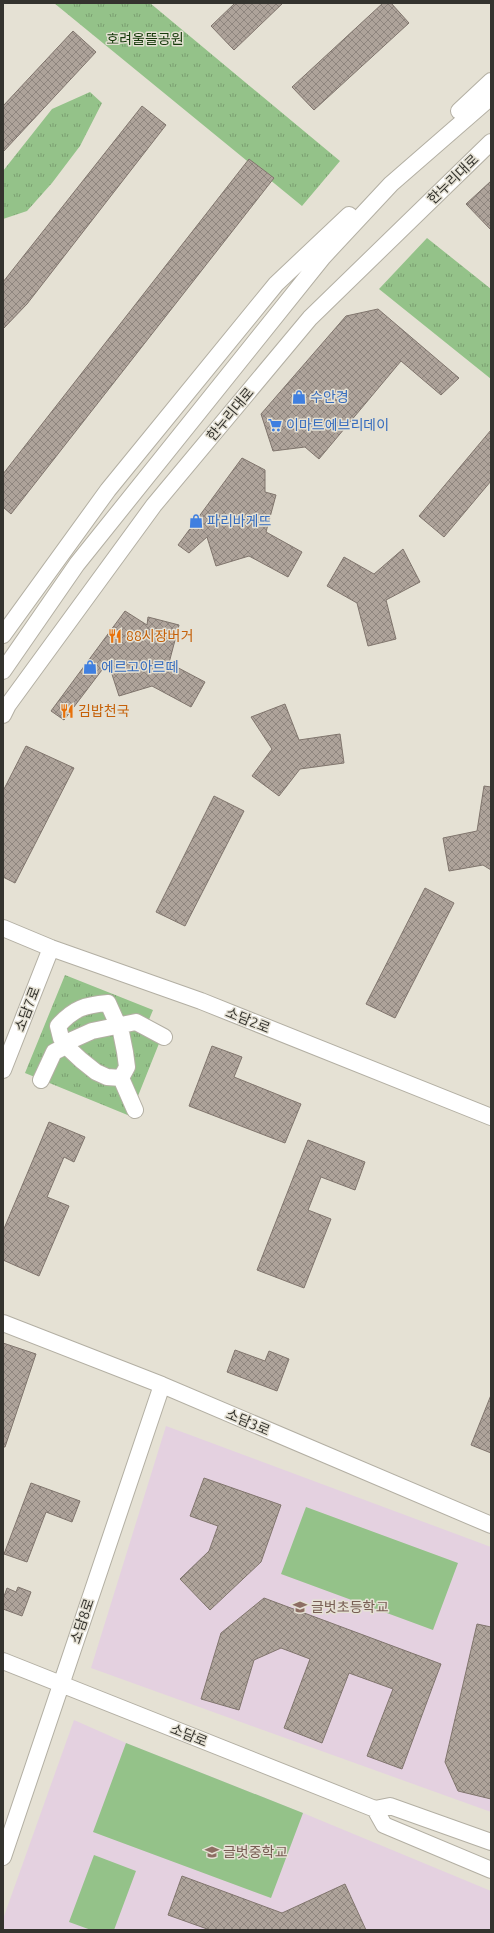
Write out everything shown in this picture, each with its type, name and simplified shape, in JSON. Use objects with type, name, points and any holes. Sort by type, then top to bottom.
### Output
[{"type":"street","points":[[3,635],[108,490],[276,284],[491,81]]},
{"type":"street","points":[[3,671],[77,564],[324,257],[391,184],[491,97]]},
{"type":"street","name":"한누리대로","points":[[3,715],[8,705],[154,505],[310,318],[491,142]]},
{"type":"street","name":"소담2로","points":[[3,928],[51,948],[201,1001],[491,1117]]},
{"type":"street","name":"소담7로","points":[[3,1070],[51,948]]},
{"type":"street","points":[[121,1078],[107,1077],[96,1072],[66,1046],[61,1038],[58,1026],[67,1015],[77,1009],[108,1003],[121,1032],[126,1067],[121,1078],[135,1110]]},
{"type":"street","points":[[41,1080],[54,1052],[66,1046],[72,1040],[92,1031],[118,1024],[136,1022],[164,1038]]},
{"type":"street","name":"소담3로","points":[[3,1323],[162,1385],[491,1525]]},
{"type":"street","name":"소담8로","points":[[3,1857],[60,1684],[162,1385]]},
{"type":"street","name":"소담로","points":[[3,1661],[375,1809],[390,1806],[491,1842]]},
{"type":"street","points":[[375,1809],[384,1825],[491,1870]]},
{"type":"shaded area","name":"글벗초등학교","points":[[166,1426],[491,1547],[491,1812],[91,1668]]},
{"type":"shaded area","name":"글벗중학교","points":[[74,1720],[126,1743],[303,1813],[491,1891],[491,1930],[3,1930],[3,1919]]},
{"type":"green space","name":"호려울뜰공원","points":[[54,3],[150,3],[340,161],[302,206]]},
{"type":"green space","points":[[90,92],[102,103],[80,146],[52,183],[27,211],[3,219],[3,171],[52,109]]},
{"type":"green space","points":[[427,238],[491,289],[491,379],[379,289]]},
{"type":"green space","points":[[65,975],[153,1010],[143,1034],[160,1041],[130,1116],[25,1073]]},
{"type":"green space","points":[[306,1507],[458,1563],[433,1630],[281,1574]]},
{"type":"green space","points":[[126,1743],[303,1813],[271,1898],[93,1832]]},
{"type":"green space","points":[[94,1855],[136,1871],[114,1930],[91,1930],[69,1922]]},
{"type":"building","points":[[235,3],[283,3],[234,50],[211,26]]},
{"type":"building","points":[[383,3],[391,3],[409,23],[314,110],[292,87]]},
{"type":"building","points":[[73,31],[96,52],[3,152],[3,106]]},
{"type":"building","points":[[142,106],[166,125],[27,304],[3,329],[3,282]]},
{"type":"building","points":[[249,159],[274,178],[11,514],[3,507],[3,474]]},
{"type":"building","points":[[491,181],[491,230],[466,204]]},
{"type":"building","points":[[378,309],[459,378],[441,395],[401,361],[319,459],[305,447],[273,451],[261,414],[346,316]]},
{"type":"building","points":[[491,430],[491,481],[444,537],[419,516]]},
{"type":"building","points":[[242,458],[265,470],[265,492],[276,495],[266,532],[302,552],[288,577],[249,556],[216,566],[207,537],[189,553],[178,545]]},
{"type":"building","points":[[403,549],[420,582],[386,600],[396,639],[368,646],[357,603],[327,586],[344,557],[374,574]]},
{"type":"building","points":[[125,611],[147,625],[148,617],[179,625],[169,663],[205,682],[191,707],[152,686],[119,696],[108,662],[64,720],[51,711]]},
{"type":"building","points":[[285,704],[299,740],[340,734],[344,763],[300,769],[279,796],[252,776],[272,749],[251,717]]},
{"type":"building","points":[[26,746],[74,768],[15,883],[3,877],[3,791]]},
{"type":"building","points":[[484,786],[491,787],[491,870],[483,865],[449,871],[443,838],[477,831]]},
{"type":"building","points":[[214,796],[244,811],[185,926],[156,912]]},
{"type":"building","points":[[425,888],[454,903],[395,1018],[366,1004]]},
{"type":"building","points":[[212,1046],[242,1057],[234,1077],[301,1104],[285,1143],[189,1106]]},
{"type":"building","points":[[49,1122],[85,1137],[74,1162],[64,1157],[47,1197],[69,1206],[39,1276],[3,1260],[3,1231]]},
{"type":"building","points":[[308,1140],[365,1162],[355,1190],[321,1177],[308,1210],[331,1219],[304,1288],[257,1270]]},
{"type":"building","points":[[3,1343],[36,1354],[5,1447],[3,1447]]},
{"type":"building","points":[[235,1350],[265,1361],[269,1351],[289,1359],[277,1391],[227,1372]]},
{"type":"building","points":[[491,1395],[491,1453],[471,1445]]},
{"type":"building","points":[[204,1478],[281,1505],[261,1562],[210,1610],[180,1579],[209,1551],[218,1526],[190,1516]]},
{"type":"building","points":[[31,1483],[80,1501],[72,1522],[46,1512],[27,1562],[4,1554]]},
{"type":"building","points":[[18,1587],[31,1592],[22,1616],[3,1609],[3,1599],[7,1588],[16,1592]]},
{"type":"building","points":[[264,1598],[441,1664],[402,1769],[367,1756],[393,1689],[349,1673],[322,1743],[284,1728],[310,1659],[281,1648],[254,1660],[239,1710],[201,1699],[221,1633]]},
{"type":"building","points":[[477,1624],[491,1627],[491,1799],[458,1791],[445,1762]]},
{"type":"building","points":[[182,1876],[282,1913],[345,1884],[366,1930],[210,1930],[168,1915]]},
{"type":"place","name":"수안경","points":[[299,397]]},
{"type":"place","name":"이마트에브리데이","points":[[275,425]]},
{"type":"place","name":"파리바게뜨","points":[[196,521]]},
{"type":"place","name":"88시장버거","points":[[115,636]]},
{"type":"place","name":"에르고아르떼","points":[[90,667]]},
{"type":"place","name":"김밥천국","points":[[67,711]]},
{"type":"place","name":"글벗초등학교","points":[[300,1607]]},
{"type":"place","name":"글벗중학교","points":[[212,1852]]}]
